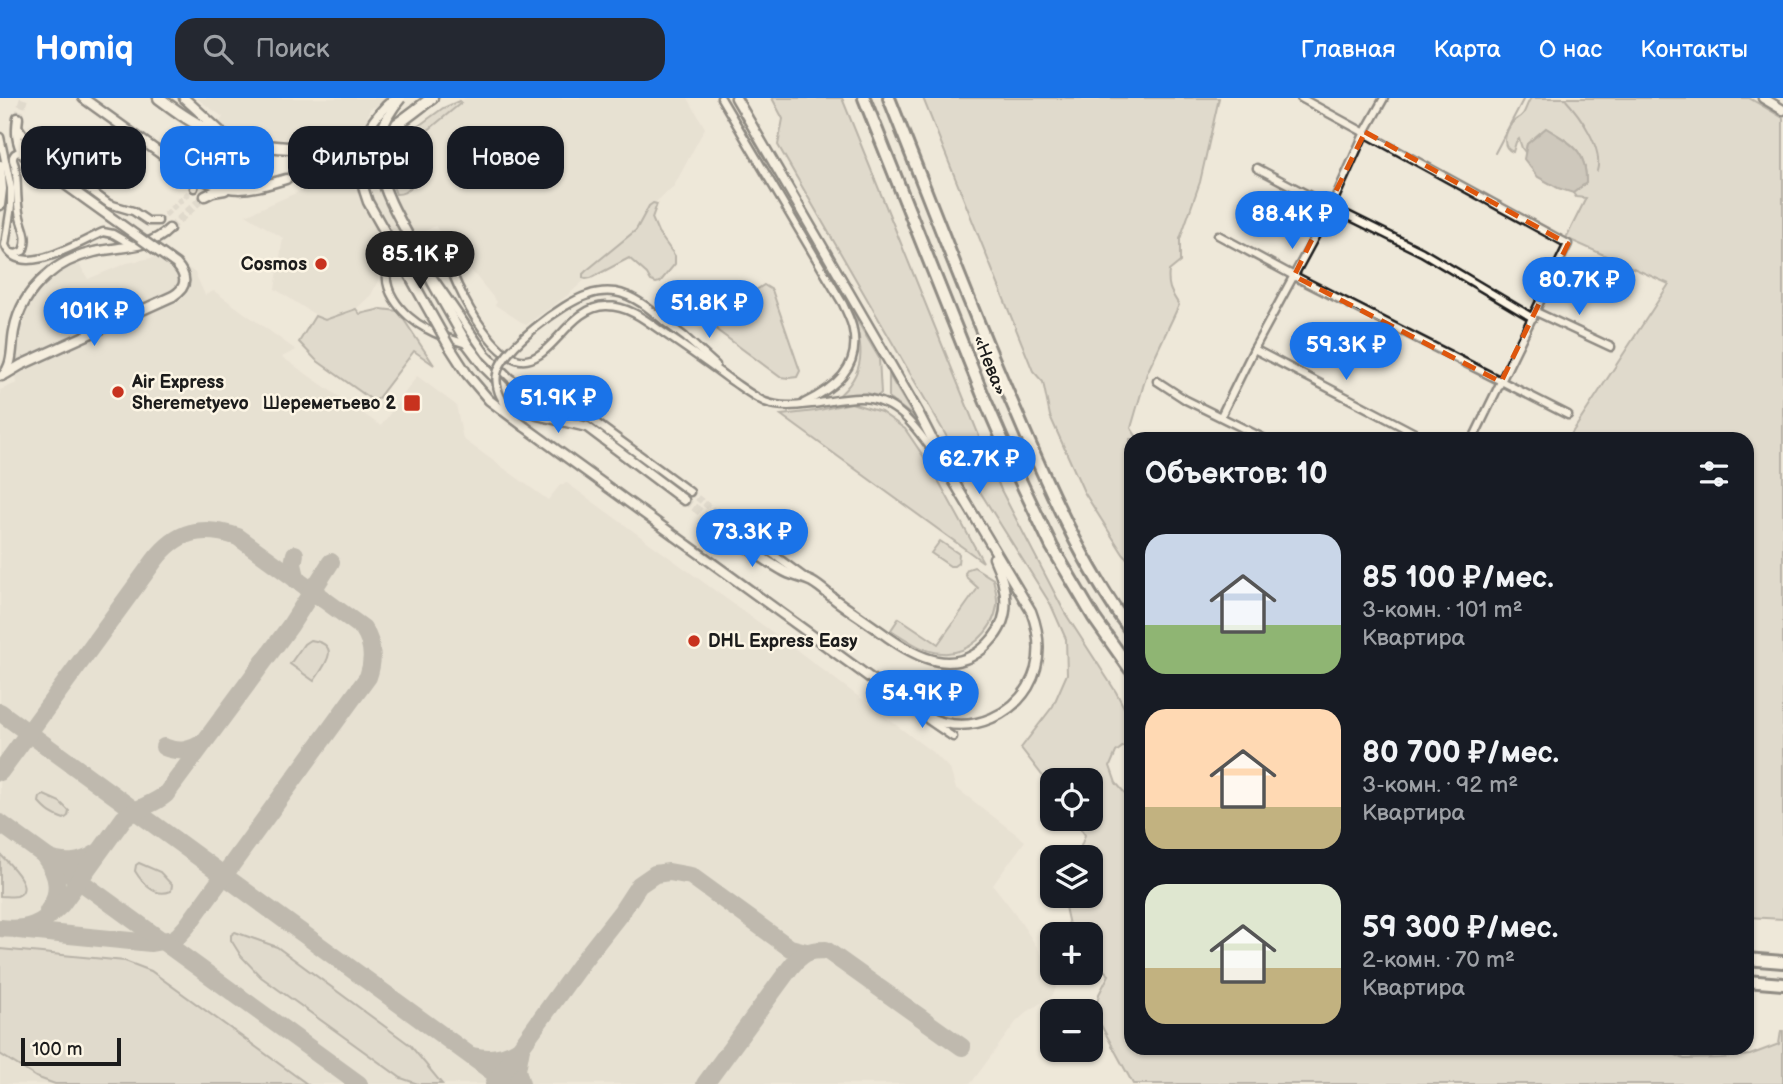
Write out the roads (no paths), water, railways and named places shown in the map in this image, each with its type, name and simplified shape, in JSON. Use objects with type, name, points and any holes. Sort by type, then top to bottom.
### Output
[{"type":"highway","name":"«Нева»","points":[[864,98],[982,393],[1019,478],[1052,547],[1094,618],[1124,660]]},
{"type":"highway","name":"«Нева»","points":[[889,98],[1001,378],[1040,468],[1072,537],[1124,622]]},
{"type":"highway","points":[[1754,960],[1783,962]]},
{"type":"highway","points":[[1754,982],[1783,984]]},
{"type":"main road","points":[[159,98],[201,126]]},
{"type":"main road","points":[[394,126],[432,98]]},
{"type":"street","points":[[83,98],[160,153]]},
{"type":"street","points":[[184,98],[213,126]]},
{"type":"street","points":[[395,98],[377,116],[363,144],[360,178],[368,202],[442,334],[477,387],[495,406],[953,737]]},
{"type":"street","points":[[401,98],[392,108],[381,131],[378,162],[387,194],[454,315],[467,344],[486,369],[537,415],[587,427],[687,496]]},
{"type":"street","points":[[721,98],[843,304],[853,329],[853,357],[840,379],[825,393],[800,406]]},
{"type":"street","points":[[736,98],[911,400],[978,524],[1025,600],[1038,630],[1040,648],[1036,671],[1026,690],[1014,704],[996,716],[967,724],[946,723],[915,710]]},
{"type":"street","points":[[1301,98],[1568,243],[1476,432]]},
{"type":"street","points":[[1221,416],[1254,349],[1331,208],[1365,132],[1384,98]]},
{"type":"street","points":[[1763,98],[1783,110]]},
{"type":"street","points":[[17,121],[16,135],[21,149]]},
{"type":"street","points":[[17,121],[30,144],[109,204],[133,211],[148,222],[158,221]]},
{"type":"street","points":[[0,137],[11,188],[5,247],[15,258],[40,260],[103,232],[113,234],[133,246]]},
{"type":"street","points":[[9,252],[16,254],[23,251],[26,242],[19,215],[13,156],[18,152],[21,154]]},
{"type":"street","points":[[0,165],[1,201]]},
{"type":"street","points":[[1257,169],[1422,252],[1535,315],[1611,347]]},
{"type":"street","points":[[1,376],[173,296],[183,288],[185,281],[176,264],[71,189]]},
{"type":"street","points":[[205,196],[231,189]]},
{"type":"street","points":[[1,376],[9,367],[18,316],[30,293],[47,275],[76,258],[155,240],[169,229]]},
{"type":"street","points":[[1217,235],[1569,415]]},
{"type":"street","points":[[467,344],[427,330],[416,323],[406,315],[390,293],[386,274],[389,265],[405,247],[416,243],[436,248],[444,257],[478,320],[505,354],[516,359],[525,360],[538,356],[581,314],[603,306],[617,306],[650,324],[748,392],[767,402],[800,406],[855,398],[871,399],[900,411],[954,482]]},
{"type":"street","points":[[525,427],[511,414],[500,398],[496,386],[500,363],[515,345],[557,312],[587,295],[616,292],[632,298],[692,343],[732,381]]},
{"type":"street","points":[[454,315],[510,378],[541,397],[580,411],[687,496]]},
{"type":"street","points":[[1254,349],[1413,432]]},
{"type":"street","points":[[1157,381],[1186,400],[1252,432]]},
{"type":"street","points":[[715,517],[765,561],[811,582],[909,652],[939,662],[956,661],[983,649],[996,635],[1006,609],[1004,582],[978,524]]},
{"type":"waterway","points":[[1495,153],[1524,98]]},
{"type":"waterway","points":[[1564,98],[1583,122],[1594,142],[1597,171]]},
{"type":"tunnel","points":[[18,118],[24,98]]},
{"type":"tunnel","points":[[158,221],[193,189]]},
{"type":"tunnel","points":[[169,229],[205,196]]},
{"type":"tunnel","points":[[690,492],[718,514]]},
{"type":"tunnel","points":[[684,500],[713,521]]},
{"type":"place","name":"Cosmos","points":[[321,264]]},
{"type":"place","name":"Air Express Sheremetyevo","points":[[118,392]]},
{"type":"place","name":"Шереметьево 2","points":[[412,403]]},
{"type":"place","name":"DHL Express Easy","points":[[694,641]]}]
